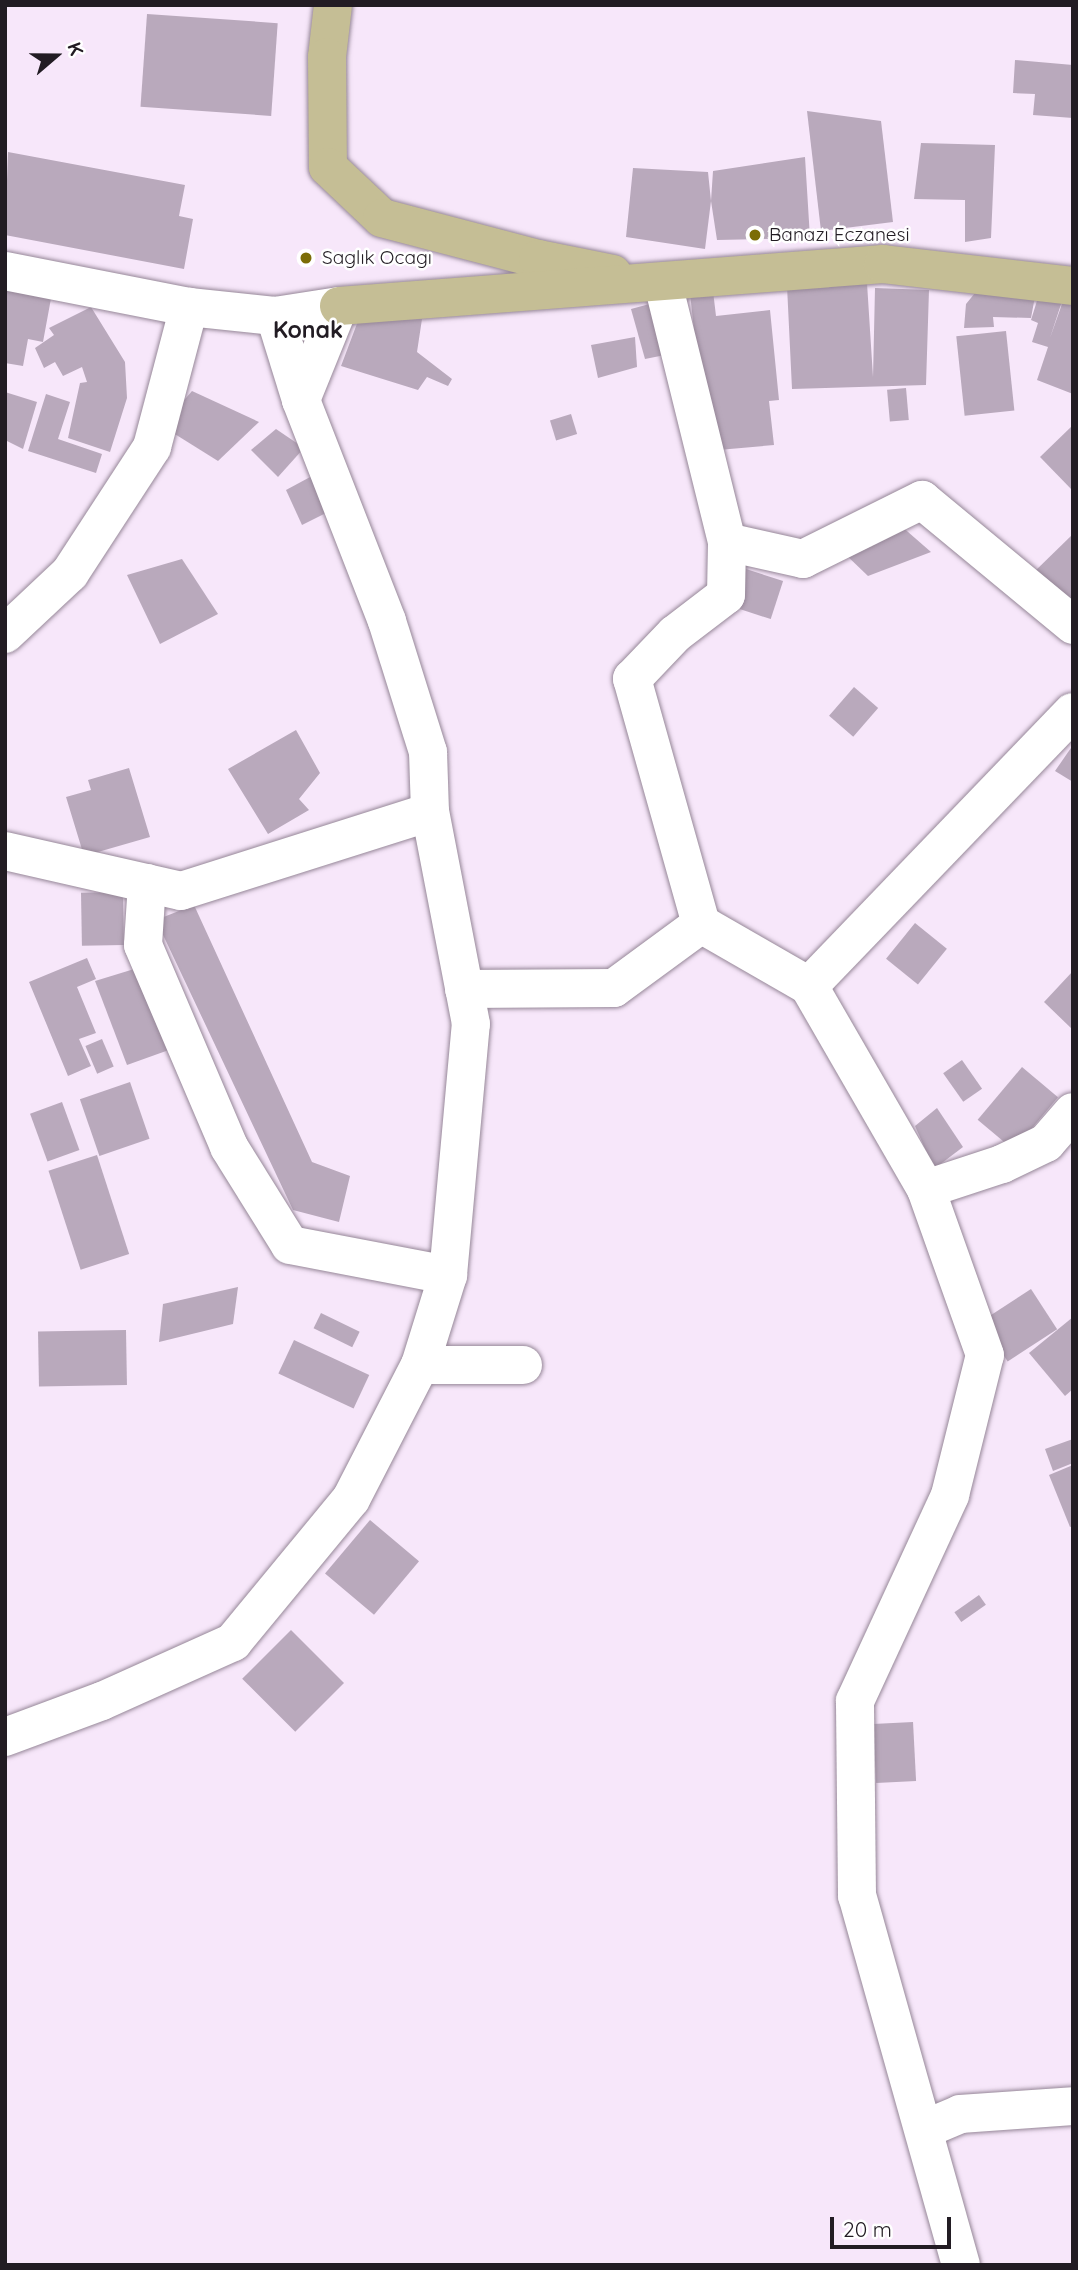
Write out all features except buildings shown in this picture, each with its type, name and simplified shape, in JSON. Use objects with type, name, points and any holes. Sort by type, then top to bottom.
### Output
[{"type":"main road","points":[[333,5],[327,57],[328,167],[382,218],[538,259],[663,283]]},
{"type":"main road","points":[[339,306],[883,264],[1073,286]]},
{"type":"street","points":[[5,271],[189,307],[275,316],[339,306]]},
{"type":"street","points":[[663,283],[727,542],[726,594],[675,634],[632,679],[701,924],[809,986],[926,1189],[985,1355],[950,1495],[855,1701],[857,1896],[925,2129],[961,2265]]},
{"type":"street","points":[[301,400],[339,306]]},
{"type":"street","points":[[5,634],[70,573],[152,447],[189,307]]},
{"type":"street","points":[[5,1737],[102,1701],[233,1642],[351,1499],[420,1365],[448,1275],[471,1024],[430,812],[424,739],[387,621],[301,400],[275,316]]},
{"type":"street","points":[[727,542],[803,559],[922,500],[1073,625]]},
{"type":"street","points":[[809,986],[1073,712]]},
{"type":"street","points":[[5,851],[181,891],[430,812]]},
{"type":"street","points":[[147,883],[143,945],[229,1147],[289,1245],[448,1275]]},
{"type":"street","points":[[464,989],[614,988],[701,924]]},
{"type":"street","points":[[926,1189],[1002,1164],[1046,1143],[1073,1112]]},
{"type":"street","points":[[420,1365],[523,1365]]},
{"type":"street","points":[[925,2129],[960,2114],[1073,2106]]},
{"type":"place","name":"Banazı Eczanesi","points":[[755,235]]},
{"type":"place","name":"Saglık Ocagı","points":[[306,258]]},
{"type":"district","name":"Konak","points":[[308,330]]}]
